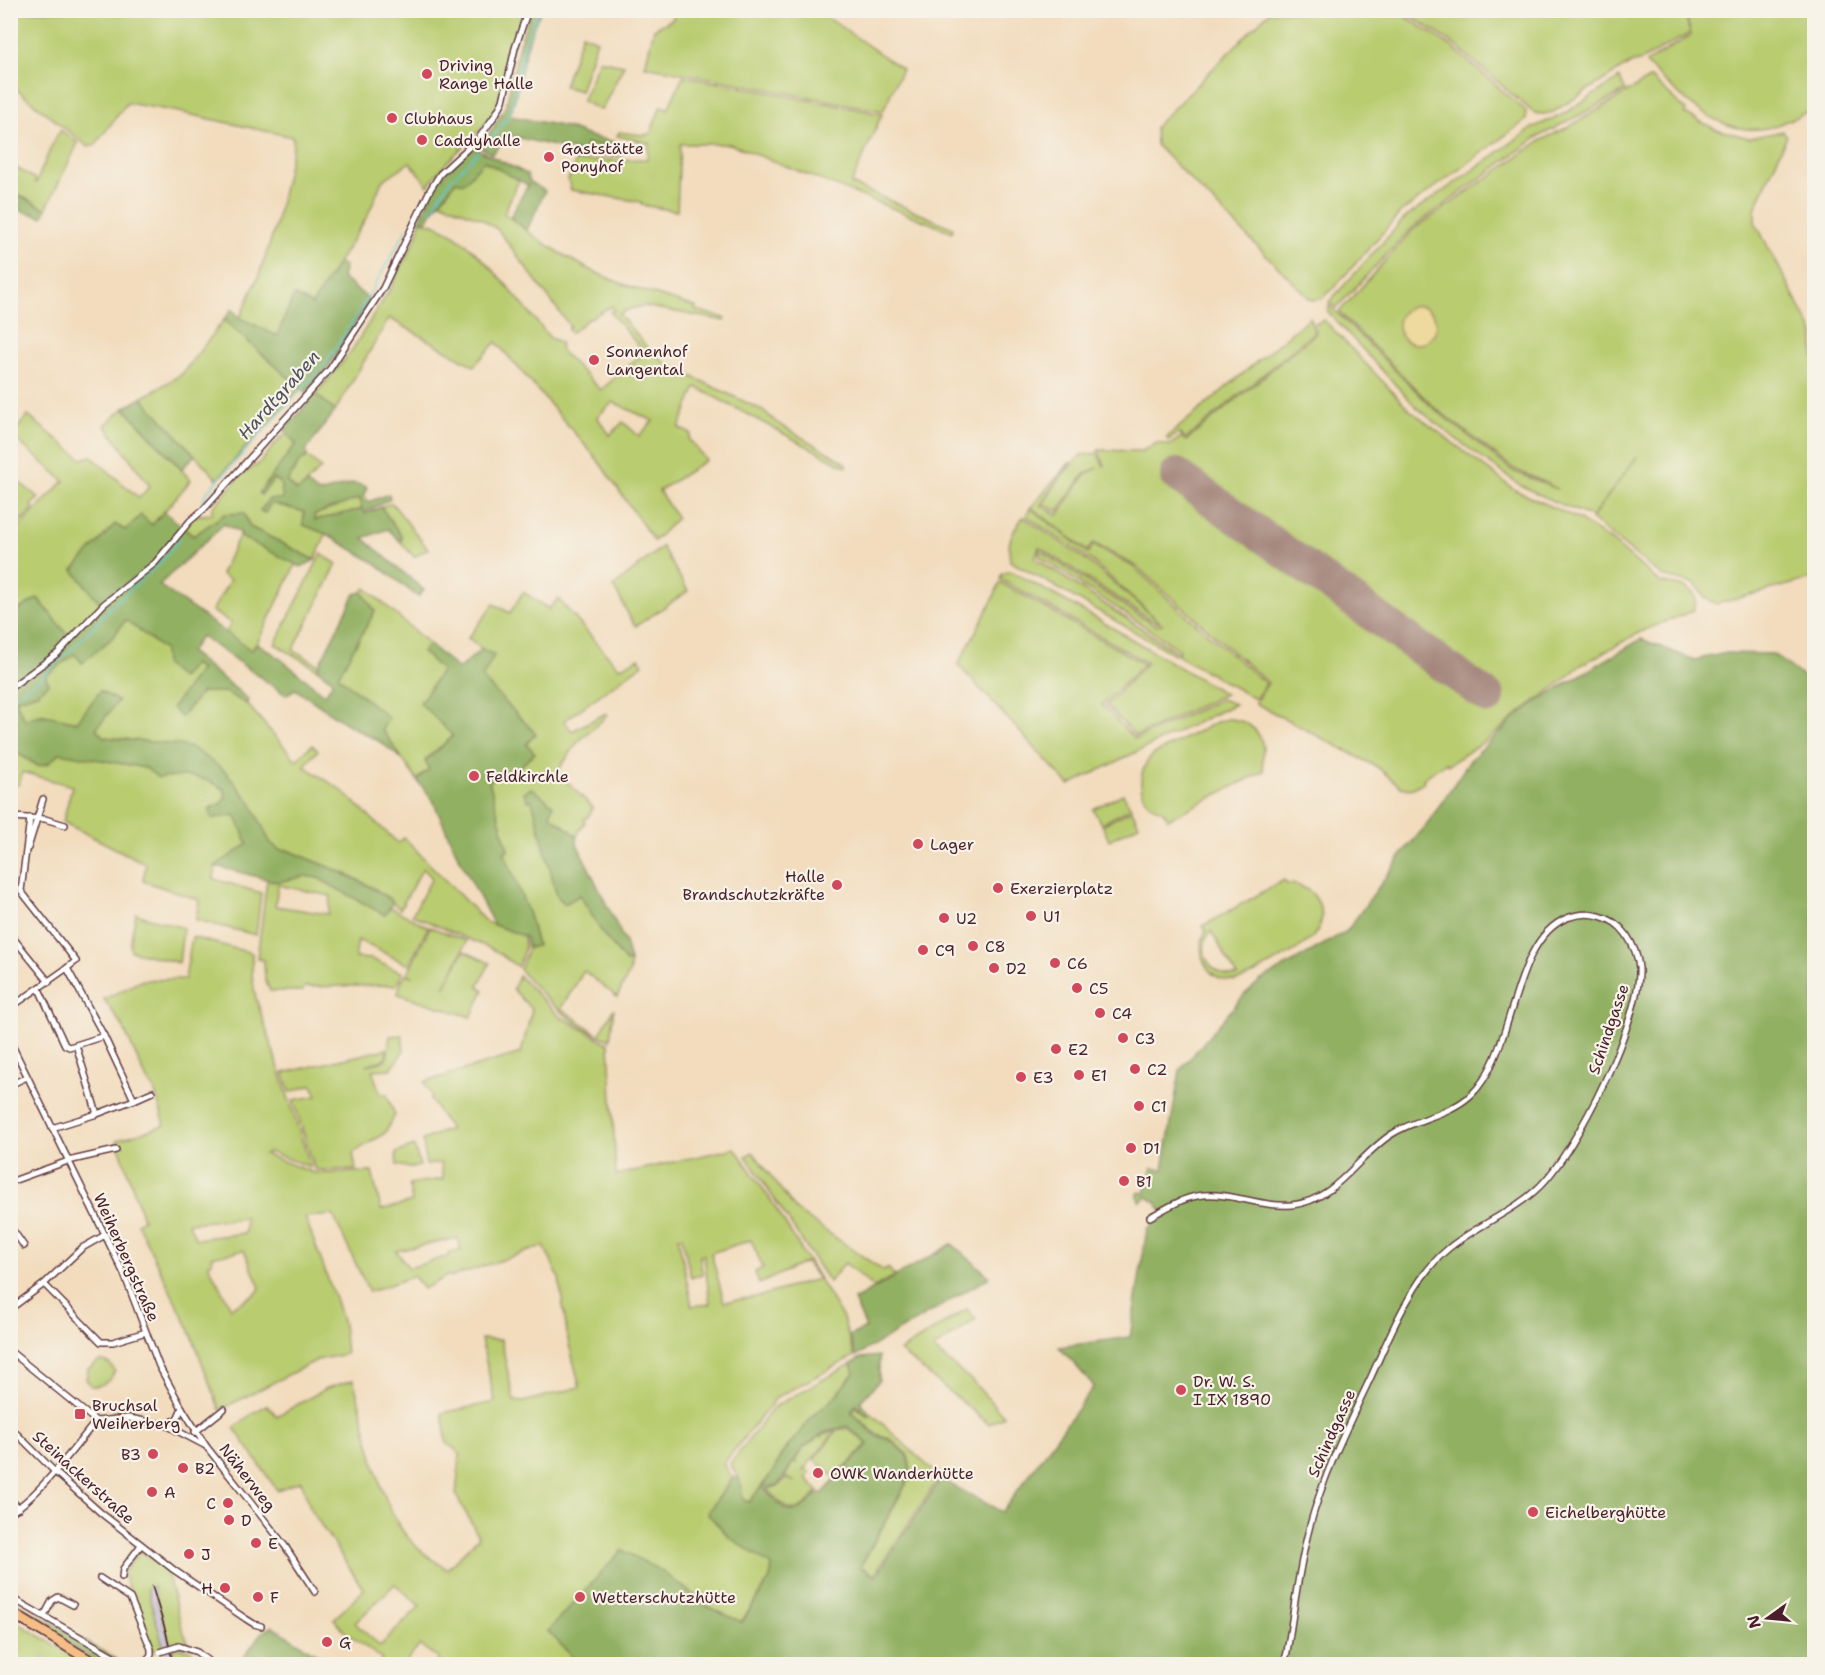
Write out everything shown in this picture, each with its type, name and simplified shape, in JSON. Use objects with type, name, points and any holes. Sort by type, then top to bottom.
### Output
[{"type":"main road","points":[[10,1612],[96,1665]]},
{"type":"street","points":[[10,688],[58,652],[104,604],[155,563],[190,521],[204,509],[330,369],[383,288],[440,174],[479,138],[496,114],[503,100],[515,48],[528,10]]},
{"type":"street","points":[[24,857],[43,799]]},
{"type":"street","points":[[10,817],[38,819],[65,825]]},
{"type":"street","points":[[10,1008],[76,961],[21,891],[30,818]]},
{"type":"street","name":"Schindgasse","points":[[1150,1216],[1197,1196],[1214,1195],[1288,1205],[1319,1197],[1347,1176],[1378,1144],[1392,1134],[1459,1105],[1478,1088],[1493,1063],[1530,956],[1548,931],[1557,923],[1578,915],[1600,915],[1617,924],[1628,938],[1639,964],[1636,992],[1618,1050],[1593,1108],[1560,1162],[1541,1186],[1509,1210],[1459,1240],[1434,1262],[1408,1299],[1344,1432],[1331,1461],[1310,1526],[1300,1567],[1284,1665]]},
{"type":"street","points":[[10,934],[49,982]]},
{"type":"street","points":[[67,968],[104,1036],[134,1100]]},
{"type":"street","points":[[39,989],[65,1045],[69,1047],[104,1036]]},
{"type":"street","name":"Weiherbergstraße","points":[[10,1041],[124,1274],[159,1366],[206,1446]]},
{"type":"street","points":[[76,1045],[96,1114]]},
{"type":"street","points":[[10,1085],[27,1077]]},
{"type":"street","points":[[52,1128],[152,1092]]},
{"type":"street","points":[[10,1182],[68,1161],[116,1150]]},
{"type":"street","points":[[10,1226],[24,1246]]},
{"type":"street","points":[[10,1309],[44,1284],[82,1248],[105,1235]]},
{"type":"street","points":[[44,1284],[101,1342],[113,1342],[146,1332]]},
{"type":"street","points":[[10,1351],[96,1421],[54,1471],[19,1508],[10,1513]]},
{"type":"street","points":[[166,1425],[177,1419],[182,1408]]},
{"type":"street","points":[[189,1437],[224,1409]]},
{"type":"street","name":"Näherweg","points":[[96,1421],[129,1418],[166,1425],[206,1446],[285,1546],[315,1592]]},
{"type":"street","name":"Steinackerstraße","points":[[10,1427],[54,1471],[141,1545],[246,1619],[261,1626]]},
{"type":"street","points":[[10,1499],[19,1508]]},
{"type":"street","name":"Steinackerstraße","points":[[122,1577],[123,1569],[141,1545]]},
{"type":"street","points":[[100,1578],[130,1598],[151,1649],[151,1655]]},
{"type":"street","points":[[10,1597],[127,1665]]},
{"type":"street","points":[[44,1616],[52,1601],[58,1597],[73,1605]]},
{"type":"street","points":[[143,1665],[151,1655],[179,1646],[197,1652],[208,1661]]},
{"type":"shaded area","points":[[154,1585],[175,1664],[167,1664],[161,1634],[146,1588]]},
{"type":"green space","points":[[10,11],[525,11],[512,46],[501,97],[486,123],[443,166],[428,186],[410,162],[382,181],[368,215],[312,305],[294,295],[277,336],[240,318],[259,275],[275,228],[293,137],[127,103],[95,145],[87,146],[11,85]]},
{"type":"green space","points":[[531,11],[541,11],[526,49],[510,116],[566,127],[589,136],[615,142],[614,147],[586,144],[583,161],[576,161],[575,151],[508,135],[492,154],[479,146],[506,106],[519,44]]},
{"type":"green space","points":[[674,11],[818,11],[902,69],[883,111],[645,66],[654,29],[673,19]]},
{"type":"green space","points":[[1270,11],[1397,11],[1450,45],[1526,111],[1526,120],[1400,213],[1333,289],[1321,299],[1311,300],[1156,145],[1155,127]]},
{"type":"green space","points":[[1403,11],[1684,11],[1690,33],[1642,60],[1631,63],[1553,112],[1543,114],[1534,113],[1451,42]]},
{"type":"green space","points":[[1685,11],[1814,11],[1814,109],[1767,128],[1749,129],[1716,120],[1685,100],[1646,63],[1691,35]]},
{"type":"green space","points":[[582,34],[597,40],[580,91],[564,86]]},
{"type":"green space","points":[[599,60],[624,65],[602,109],[582,101]]},
{"type":"green space","points":[[683,76],[882,114],[851,184],[953,228],[952,232],[730,144],[680,144],[677,211],[642,205],[641,202],[571,190],[568,180],[576,161],[647,159],[649,143],[617,136],[619,132],[650,134],[661,106],[668,109]]},
{"type":"green space","points":[[1620,78],[1625,91],[1536,138],[1411,229],[1336,308],[1329,302],[1405,218],[1534,127],[1562,115]]},
{"type":"green space","points":[[1651,78],[1686,110],[1684,113],[1715,129],[1749,138],[1783,131],[1787,136],[1755,209],[1755,222],[1814,334],[1814,578],[1717,604],[1706,599],[1695,584],[1662,576],[1591,519],[1637,457],[1592,517],[1555,502],[1520,485],[1417,408],[1328,312],[1329,305],[1432,407],[1513,471],[1557,489],[1514,469],[1433,406],[1339,312],[1413,230],[1540,141],[1572,125]]},
{"type":"green space","points":[[61,130],[78,143],[46,209],[11,191],[11,165],[34,178],[36,183],[54,140]]},
{"type":"green space","points":[[586,144],[622,149],[621,156],[584,156]]},
{"type":"green space","points":[[475,148],[527,174],[530,182],[545,191],[527,230],[510,217],[528,185],[484,161],[464,183],[456,181],[427,221],[420,221],[429,198],[444,174],[469,150]]},
{"type":"green space","points":[[484,161],[519,180],[504,213],[544,243],[590,270],[620,283],[696,307],[695,310],[725,318],[724,321],[644,306],[619,314],[652,353],[670,366],[764,411],[777,423],[843,461],[846,467],[696,387],[679,428],[691,434],[689,439],[706,460],[659,491],[677,518],[654,541],[597,459],[496,342],[474,366],[389,318],[335,411],[316,394],[350,353],[392,286],[419,231],[420,221],[437,225],[473,250],[508,287],[550,338],[560,342],[561,351],[601,390],[644,352],[610,312],[614,310],[612,306],[588,319],[571,333],[568,329],[570,326],[498,230],[480,218],[440,202],[456,181],[464,182]],"holes":[[[613,402],[653,421],[639,436],[623,422],[610,435],[597,417]]]},
{"type":"green space","points":[[11,191],[46,209],[43,217],[11,208]]},
{"type":"green space","points":[[338,263],[345,266],[342,278],[370,300],[328,367],[306,393],[224,320],[232,309],[240,318],[277,336],[294,295],[312,305]]},
{"type":"green space","points":[[1310,317],[1314,332],[1186,439],[1179,433],[1169,440],[1166,438]]},
{"type":"green space","points":[[224,320],[300,388],[217,479],[142,398],[182,374]]},
{"type":"green space","points":[[1324,320],[1411,411],[1515,490],[1578,519],[1613,542],[1659,582],[1685,587],[1694,594],[1696,601],[1693,611],[1642,631],[1581,665],[1487,740],[1448,765],[1446,762],[1423,779],[1424,782],[1411,789],[1401,787],[1377,767],[1255,703],[1268,683],[1136,566],[1093,543],[1087,551],[1031,507],[1070,462],[1041,505],[1058,515],[1085,475],[1098,468],[1084,474],[1058,511],[1043,504],[1063,474],[1081,455],[1097,453],[1104,466],[1098,450],[1142,451],[1157,443],[1170,445],[1181,437],[1186,441],[1316,333],[1315,324]]},
{"type":"green space","points":[[316,394],[335,411],[306,450],[307,457],[300,461],[287,482],[297,491],[307,484],[319,493],[354,483],[367,487],[364,495],[368,502],[389,494],[390,499],[364,512],[365,514],[381,507],[402,537],[401,542],[388,529],[363,538],[424,590],[418,597],[375,563],[326,534],[303,525],[304,512],[271,503],[265,513],[260,511],[269,499],[283,499],[280,482],[274,479],[261,495],[259,493],[296,444],[284,430]],"holes":[[[360,498],[362,509],[315,520],[314,515]]]},
{"type":"green space","points":[[142,398],[195,455],[182,469],[124,408]]},
{"type":"green space","points":[[124,408],[191,480],[152,526],[125,530],[73,570],[101,604],[69,638],[38,599],[11,614],[11,535],[64,481],[11,435],[28,416],[82,459],[91,456],[139,498],[150,486],[105,425]]},
{"type":"green space","points":[[287,434],[296,444],[259,493],[261,495],[274,479],[280,482],[283,500],[271,503],[305,512],[309,525],[326,534],[315,560],[225,514],[193,536],[181,526],[190,516],[212,514],[212,508],[241,475],[260,463],[279,439]]},
{"type":"green space","points":[[307,457],[321,468],[298,492],[287,481],[300,461]]},
{"type":"green space","points":[[11,476],[39,498],[31,505],[34,508],[11,530]]},
{"type":"green space","points":[[360,498],[362,509],[315,521],[313,515]]},
{"type":"green space","points":[[392,503],[428,549],[414,557],[401,542],[402,537],[381,507]]},
{"type":"green space","points":[[1030,508],[1088,553],[1093,545],[1134,567],[1266,684],[1255,699],[1177,655],[1180,650],[1039,556],[1039,550],[1154,625],[1162,624],[1091,560],[1026,516]]},
{"type":"green space","points":[[164,511],[193,536],[225,514],[244,513],[250,527],[315,560],[301,567],[239,536],[241,533],[224,524],[159,585],[251,650],[257,643],[277,656],[325,695],[333,681],[317,669],[355,594],[362,592],[375,611],[338,676],[389,718],[382,729],[403,760],[382,743],[345,723],[295,689],[286,695],[201,636],[190,652],[248,699],[247,704],[225,692],[202,692],[181,717],[172,708],[201,669],[193,664],[181,678],[165,665],[164,650],[126,620],[111,639],[82,663],[75,654],[45,676],[49,683],[37,693],[15,700],[25,720],[44,715],[77,722],[100,691],[118,701],[96,729],[104,737],[180,745],[194,749],[225,771],[251,803],[270,842],[279,850],[287,850],[328,867],[380,893],[393,901],[385,915],[318,878],[306,876],[278,882],[215,866],[248,844],[235,815],[212,819],[209,809],[220,805],[226,797],[224,789],[208,781],[185,776],[158,778],[146,768],[60,753],[49,763],[38,766],[11,751],[11,701],[14,700],[10,696],[11,614],[38,598],[69,637],[101,604],[73,570],[115,524],[125,530],[141,515],[152,525]]},
{"type":"green space","points":[[1023,517],[1088,561],[1159,622],[1154,622],[1039,547],[1035,558],[1177,652],[1174,654],[1010,561],[1011,538]]},
{"type":"green space","points":[[239,536],[296,564],[251,651],[226,633],[231,623],[212,611],[230,580],[221,574]]},
{"type":"green space","points":[[662,547],[688,591],[636,626],[613,587]]},
{"type":"green space","points":[[321,554],[337,564],[293,650],[319,665],[317,669],[275,644]]},
{"type":"green space","points":[[1011,571],[1225,694],[1136,736],[1106,705],[1147,663],[1000,579],[1002,574]]},
{"type":"green space","points":[[1000,582],[1144,664],[1102,705],[1135,739],[1221,699],[1235,704],[1069,785],[958,665]]},
{"type":"green space","points":[[366,588],[429,644],[422,652],[442,670],[453,736],[425,760],[430,768],[417,780],[381,729],[338,676],[375,611],[362,592]]},
{"type":"green space","points":[[523,592],[549,609],[558,599],[619,668],[639,658],[643,664],[564,721],[572,731],[606,713],[608,715],[578,742],[557,772],[593,808],[588,817],[584,819],[585,822],[577,836],[550,815],[553,805],[532,788],[532,799],[557,896],[580,895],[603,934],[626,962],[630,961],[630,971],[617,997],[584,971],[561,1008],[599,1035],[584,1028],[561,1011],[520,970],[528,948],[537,945],[529,915],[504,852],[508,851],[489,781],[516,770],[534,754],[526,744],[535,734],[482,678],[494,655],[468,638],[494,604],[510,613]]},
{"type":"green space","points":[[126,619],[164,650],[181,678],[193,664],[201,670],[173,708],[181,716],[202,692],[226,692],[247,704],[296,760],[312,745],[318,750],[304,766],[340,789],[398,843],[404,838],[486,922],[524,936],[525,947],[518,967],[494,950],[412,915],[432,878],[423,868],[400,909],[377,890],[349,875],[287,850],[279,850],[269,842],[251,803],[225,771],[180,745],[104,737],[96,729],[117,701],[101,691],[78,722],[43,714],[25,720],[15,700],[37,693],[44,676],[75,653],[82,663],[111,639]]},
{"type":"green space","points":[[1641,639],[1694,660],[1727,653],[1773,654],[1814,685],[1814,1664],[579,1664],[548,1631],[622,1550],[663,1572],[710,1608],[742,1622],[770,1579],[772,1566],[729,1537],[707,1513],[733,1478],[739,1478],[743,1500],[749,1502],[762,1486],[783,1507],[794,1511],[818,1493],[823,1493],[868,1444],[847,1426],[823,1433],[802,1449],[778,1485],[767,1487],[763,1485],[775,1469],[780,1457],[814,1415],[832,1400],[854,1373],[851,1364],[861,1358],[879,1356],[879,1381],[860,1402],[870,1413],[868,1416],[856,1405],[851,1412],[875,1435],[890,1440],[907,1456],[911,1474],[860,1567],[876,1576],[941,1479],[1002,1512],[1094,1386],[1059,1347],[1130,1337],[1147,1229],[1165,1216],[1157,1203],[1147,1197],[1140,1202],[1137,1197],[1139,1192],[1146,1193],[1146,1182],[1152,1168],[1163,1170],[1180,1070],[1245,994],[1261,980],[1347,931],[1406,849],[1425,827],[1471,759],[1517,716],[1542,698]]},
{"type":"green space","points":[[429,644],[458,669],[482,649],[494,655],[482,678],[536,734],[526,744],[535,753],[516,770],[489,781],[508,851],[504,852],[529,915],[537,946],[528,948],[526,937],[494,925],[456,852],[433,801],[417,780],[429,769],[425,761],[453,736],[420,703],[442,670],[422,652]]},
{"type":"green space","points":[[1229,719],[1241,721],[1259,735],[1263,747],[1264,771],[1168,819],[1162,811],[1151,805],[1143,793],[1141,779],[1145,765],[1154,754],[1219,721]]},
{"type":"green space","points":[[11,751],[38,766],[49,763],[59,752],[146,768],[158,777],[200,778],[224,789],[226,797],[220,805],[235,815],[248,844],[216,866],[214,879],[261,893],[256,935],[196,920],[199,900],[143,881],[146,864],[63,822],[72,786],[22,772],[19,784],[11,786]]},
{"type":"green space","points":[[532,788],[553,805],[550,815],[577,836],[577,844],[625,942],[630,961],[626,962],[603,934],[580,895],[565,904],[557,896],[532,800],[528,801],[524,792]]},
{"type":"green space","points":[[1123,794],[1131,808],[1101,824],[1093,809]]},
{"type":"green space","points":[[1132,810],[1139,825],[1109,840],[1102,825]]},
{"type":"green space","points":[[306,876],[318,878],[385,915],[390,907],[428,927],[409,965],[358,940],[355,958],[371,959],[403,973],[396,985],[304,987],[303,991],[270,991],[265,979],[264,960],[257,959],[267,880],[278,882]],"holes":[[[278,885],[331,896],[328,914],[275,906]]]},
{"type":"green space","points":[[1284,880],[1287,884],[1309,891],[1318,902],[1321,914],[1316,933],[1309,941],[1255,973],[1238,980],[1219,978],[1206,966],[1201,949],[1206,931],[1203,926]],"holes":[[[1211,931],[1237,976],[1220,973],[1208,962],[1204,947]]]},
{"type":"green space","points":[[136,914],[183,928],[179,963],[131,951],[130,944]]},
{"type":"green space","points":[[430,927],[467,941],[444,988],[464,951],[490,963],[478,986],[484,990],[471,1017],[398,994],[401,981],[406,974],[413,976],[407,974]]},
{"type":"green space","points":[[192,937],[252,953],[255,995],[311,1167],[269,1152],[264,1154],[314,1173],[372,1172],[381,1210],[412,1202],[409,1184],[443,1179],[441,1163],[426,1165],[423,1140],[450,1129],[430,1099],[432,1096],[424,1082],[521,1053],[532,1010],[513,989],[519,976],[559,1016],[609,1044],[616,1175],[735,1148],[772,1202],[843,1318],[854,1356],[777,1397],[723,1464],[733,1478],[707,1513],[729,1537],[772,1566],[770,1579],[741,1622],[710,1608],[684,1587],[622,1551],[548,1631],[579,1664],[435,1664],[439,1659],[420,1645],[404,1664],[379,1664],[382,1659],[345,1632],[334,1619],[364,1590],[311,1510],[301,1481],[277,1490],[234,1428],[267,1405],[277,1416],[327,1388],[353,1380],[374,1464],[398,1524],[410,1540],[447,1569],[479,1537],[456,1495],[460,1454],[447,1443],[442,1413],[495,1402],[481,1339],[501,1340],[514,1401],[523,1402],[580,1387],[568,1340],[559,1278],[544,1246],[451,1277],[449,1275],[423,1289],[414,1276],[369,1292],[333,1215],[305,1217],[343,1324],[346,1354],[317,1360],[220,1410],[190,1331],[137,1223],[143,1219],[117,1140],[165,1125],[154,1089],[147,1080],[123,1027],[104,999],[143,980],[185,979]],"holes":[[[245,1218],[245,1233],[196,1239],[188,1223]],[[678,1237],[682,1237],[691,1278],[702,1274],[700,1256],[704,1255],[710,1304],[692,1306]],[[458,1238],[461,1251],[448,1253],[449,1256],[409,1268],[396,1251]],[[751,1240],[763,1268],[755,1272],[759,1284],[806,1262],[818,1279],[761,1296],[724,1302],[711,1253]],[[244,1250],[260,1288],[257,1293],[231,1308],[208,1264],[212,1262],[211,1257]],[[395,1584],[420,1606],[380,1646],[355,1623]]]},
{"type":"green space","points":[[614,1008],[610,1040],[599,1035]]},
{"type":"green space","points":[[402,1035],[404,1050],[391,1069],[372,1070],[380,1093],[387,1095],[395,1115],[385,1133],[353,1153],[356,1170],[315,1170],[293,1100],[317,1096],[312,1085],[290,1092],[283,1073],[387,1049],[386,1057],[366,1065],[381,1062],[387,1058],[390,1036]]},
{"type":"green space","points":[[414,1146],[420,1166],[410,1168],[397,1165],[396,1153]]},
{"type":"green space","points":[[753,1152],[797,1211],[884,1271],[888,1268],[895,1276],[874,1287],[845,1263],[829,1282],[746,1156]]},
{"type":"green space","points":[[952,1244],[990,1277],[856,1356],[849,1336],[866,1328],[854,1300]]},
{"type":"green space","points":[[967,1309],[976,1319],[933,1349],[972,1381],[1004,1416],[989,1424],[900,1351]]},
{"type":"green space","points":[[100,1361],[110,1364],[115,1371],[105,1383],[91,1386],[86,1379],[88,1369]]},
{"type":"green space","points":[[851,1364],[854,1373],[832,1400],[814,1415],[780,1456],[775,1469],[749,1502],[743,1500],[739,1478],[730,1464],[774,1407]]},
{"type":"green space","points":[[856,1407],[868,1417],[871,1413],[931,1469],[941,1475],[874,1575],[861,1566],[912,1474],[908,1455],[891,1439],[875,1433],[852,1412]]},
{"type":"green space","points":[[847,1428],[867,1444],[835,1478],[814,1459],[837,1430]]},
{"type":"green space","points":[[836,1430],[802,1472],[806,1469],[810,1473],[806,1478],[818,1491],[798,1509],[787,1508],[767,1489],[779,1486],[785,1478],[795,1482],[785,1477],[794,1461],[798,1464],[795,1461],[802,1449],[821,1435],[822,1437]]},
{"type":"green space","points":[[140,1550],[166,1569],[182,1628],[190,1647],[179,1645],[171,1647],[153,1586],[147,1588],[164,1649],[153,1651],[124,1576],[124,1572]]},
{"type":"green space","points":[[10,1599],[125,1664],[99,1664],[11,1609]]},
{"type":"green space","points":[[10,1618],[87,1664],[11,1664]]},
{"type":"green space","points":[[272,1626],[332,1664],[239,1664],[261,1633]]},
{"type":"green space","points":[[179,1648],[191,1651],[194,1664],[175,1664],[172,1650]]},
{"type":"sand","points":[[1417,306],[1431,311],[1436,325],[1431,339],[1417,344],[1403,339],[1398,325],[1403,311]]},
{"type":"waterway","name":"Hardtgraben","points":[[501,126],[510,114],[525,46],[539,10]]},
{"type":"waterway","name":"Hardtgraben","points":[[485,145],[499,130]]},
{"type":"waterway","name":"Hardtgraben","points":[[430,212],[451,179],[479,151]]},
{"type":"waterway","name":"Hardtgraben","points":[[199,509],[207,492],[327,362],[407,229]]},
{"type":"waterway","name":"Hardtgraben","points":[[16,695],[40,679],[87,634],[110,608],[159,564],[180,539]]},
{"type":"waterway","points":[[41,1664],[44,1656]]},
{"type":"runway","points":[[1177,475],[1488,697]]},
{"type":"railway","points":[[152,1586],[173,1664]]},
{"type":"place","name":"Driving Range Halle","points":[[427,74]]},
{"type":"place","name":"Clubhaus","points":[[392,118]]},
{"type":"place","name":"Caddyhalle","points":[[422,140]]},
{"type":"place","name":"Gaststätte Ponyhof","points":[[549,157]]},
{"type":"place","name":"Sonnenhof Langental","points":[[594,360]]},
{"type":"place","name":"Feldkirchle","points":[[474,776]]},
{"type":"place","name":"Lager","points":[[918,844]]},
{"type":"place","name":"Halle Brandschutzkräfte","points":[[837,885]]},
{"type":"place","name":"Exerzierplatz","points":[[998,888]]},
{"type":"place","name":"U1","points":[[1031,916]]},
{"type":"place","name":"U2","points":[[944,918]]},
{"type":"place","name":"C8","points":[[973,946]]},
{"type":"place","name":"C9","points":[[923,950]]},
{"type":"place","name":"C6","points":[[1055,963]]},
{"type":"place","name":"D2","points":[[994,968]]},
{"type":"place","name":"C5","points":[[1077,988]]},
{"type":"place","name":"C4","points":[[1100,1013]]},
{"type":"place","name":"C3","points":[[1123,1038]]},
{"type":"place","name":"E2","points":[[1056,1049]]},
{"type":"place","name":"C2","points":[[1135,1069]]},
{"type":"place","name":"E1","points":[[1079,1075]]},
{"type":"place","name":"E3","points":[[1021,1077]]},
{"type":"place","name":"C1","points":[[1139,1106]]},
{"type":"place","name":"D1","points":[[1131,1148]]},
{"type":"place","name":"B1","points":[[1124,1181]]},
{"type":"place","name":"Dr. W. S. I IX 1890","points":[[1181,1390]]},
{"type":"place","name":"Bruchsal Weiherberg","points":[[80,1414]]},
{"type":"place","name":"B3","points":[[153,1454]]},
{"type":"place","name":"B2","points":[[183,1468]]},
{"type":"place","name":"OWK Wanderhütte","points":[[818,1473]]},
{"type":"place","name":"A","points":[[152,1492]]},
{"type":"place","name":"C","points":[[228,1503]]},
{"type":"place","name":"Eichelberghütte","points":[[1533,1512]]},
{"type":"place","name":"D","points":[[229,1520]]},
{"type":"place","name":"E","points":[[256,1543]]},
{"type":"place","name":"J","points":[[189,1554]]},
{"type":"place","name":"H","points":[[225,1588]]},
{"type":"place","name":"F","points":[[258,1597]]},
{"type":"place","name":"Wetterschutzhütte","points":[[580,1597]]},
{"type":"place","name":"G","points":[[327,1642]]}]
